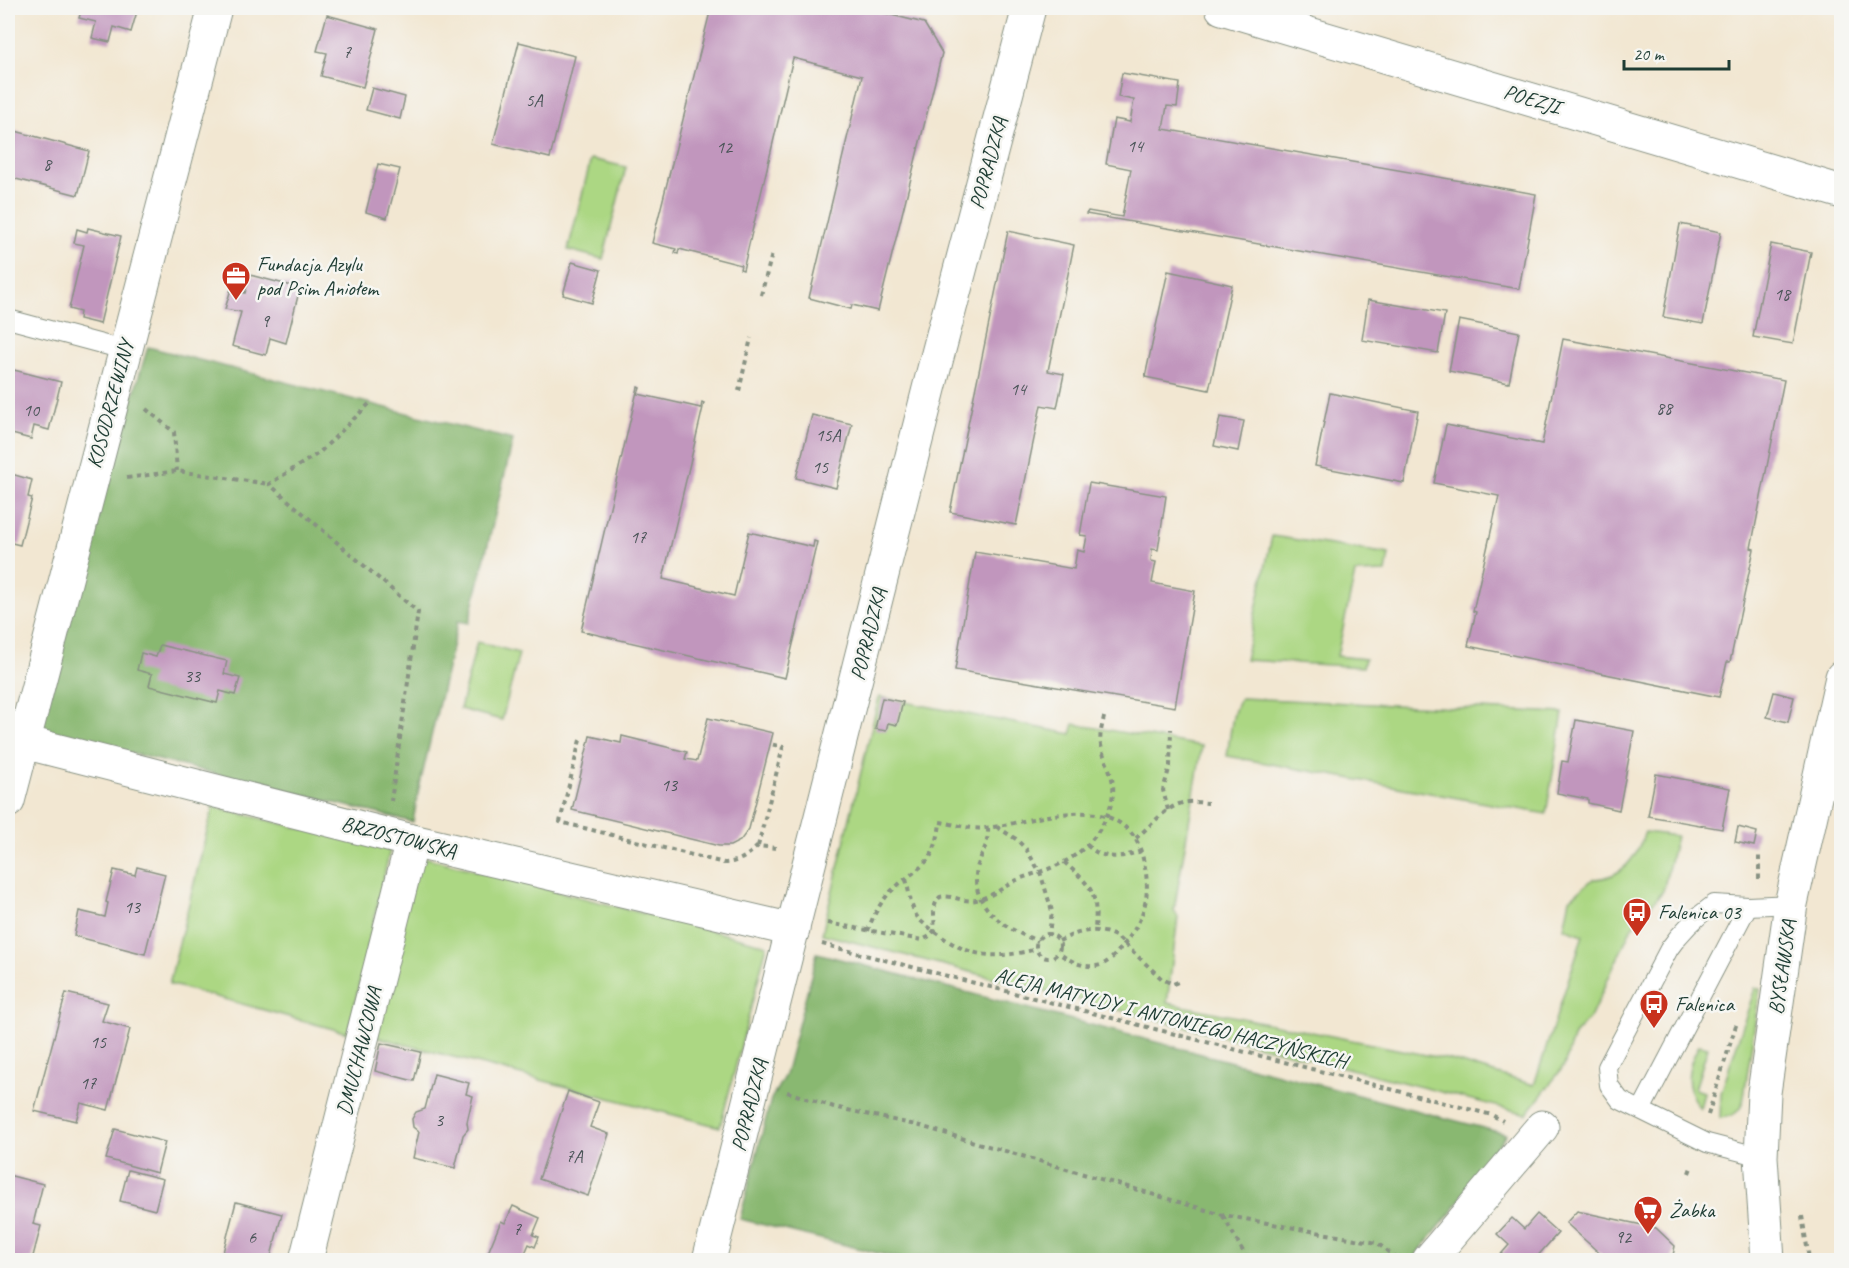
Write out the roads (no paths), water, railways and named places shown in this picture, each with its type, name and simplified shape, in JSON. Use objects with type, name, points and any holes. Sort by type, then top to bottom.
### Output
[{"type":"street","name":"KOSODRZEWINY","points":[[8,801],[15,740],[87,493],[215,8]]},
{"type":"street","name":"POPRADZKA","points":[[709,1260],[755,1082],[803,936],[935,365],[1029,8]]},
{"type":"street","name":"POEZJI","points":[[1222,8],[1842,192]]},
{"type":"street","name":"BYSŁAWSKA","points":[[1768,1260],[1761,1157],[1764,1093],[1791,904],[1842,677]]},
{"type":"street","name":"BRZOSTOWSKA","points":[[15,740],[397,837],[803,936]]},
{"type":"street","name":"DMUCHAWCOWA","points":[[306,1260],[397,837]]},
{"type":"street","points":[[1429,1260],[1542,1127]]},
{"type":"lane","points":[[8,319],[124,350]]},
{"type":"lane","points":[[1761,1157],[1700,1140],[1620,1100],[1609,1085],[1607,1067],[1669,949],[1681,931],[1714,904],[1753,906],[1791,904]]},
{"type":"lane","points":[[1641,1110],[1753,906]]},
{"type":"place","name":"Fundacja Azylu pod Psim Aniołem","points":[[236,302]]},
{"type":"place","name":"Falenica 03","points":[[1637,938]]},
{"type":"place","name":"Falenica","points":[[1654,1030]]},
{"type":"place","name":"Żabka","points":[[1648,1236]]}]
